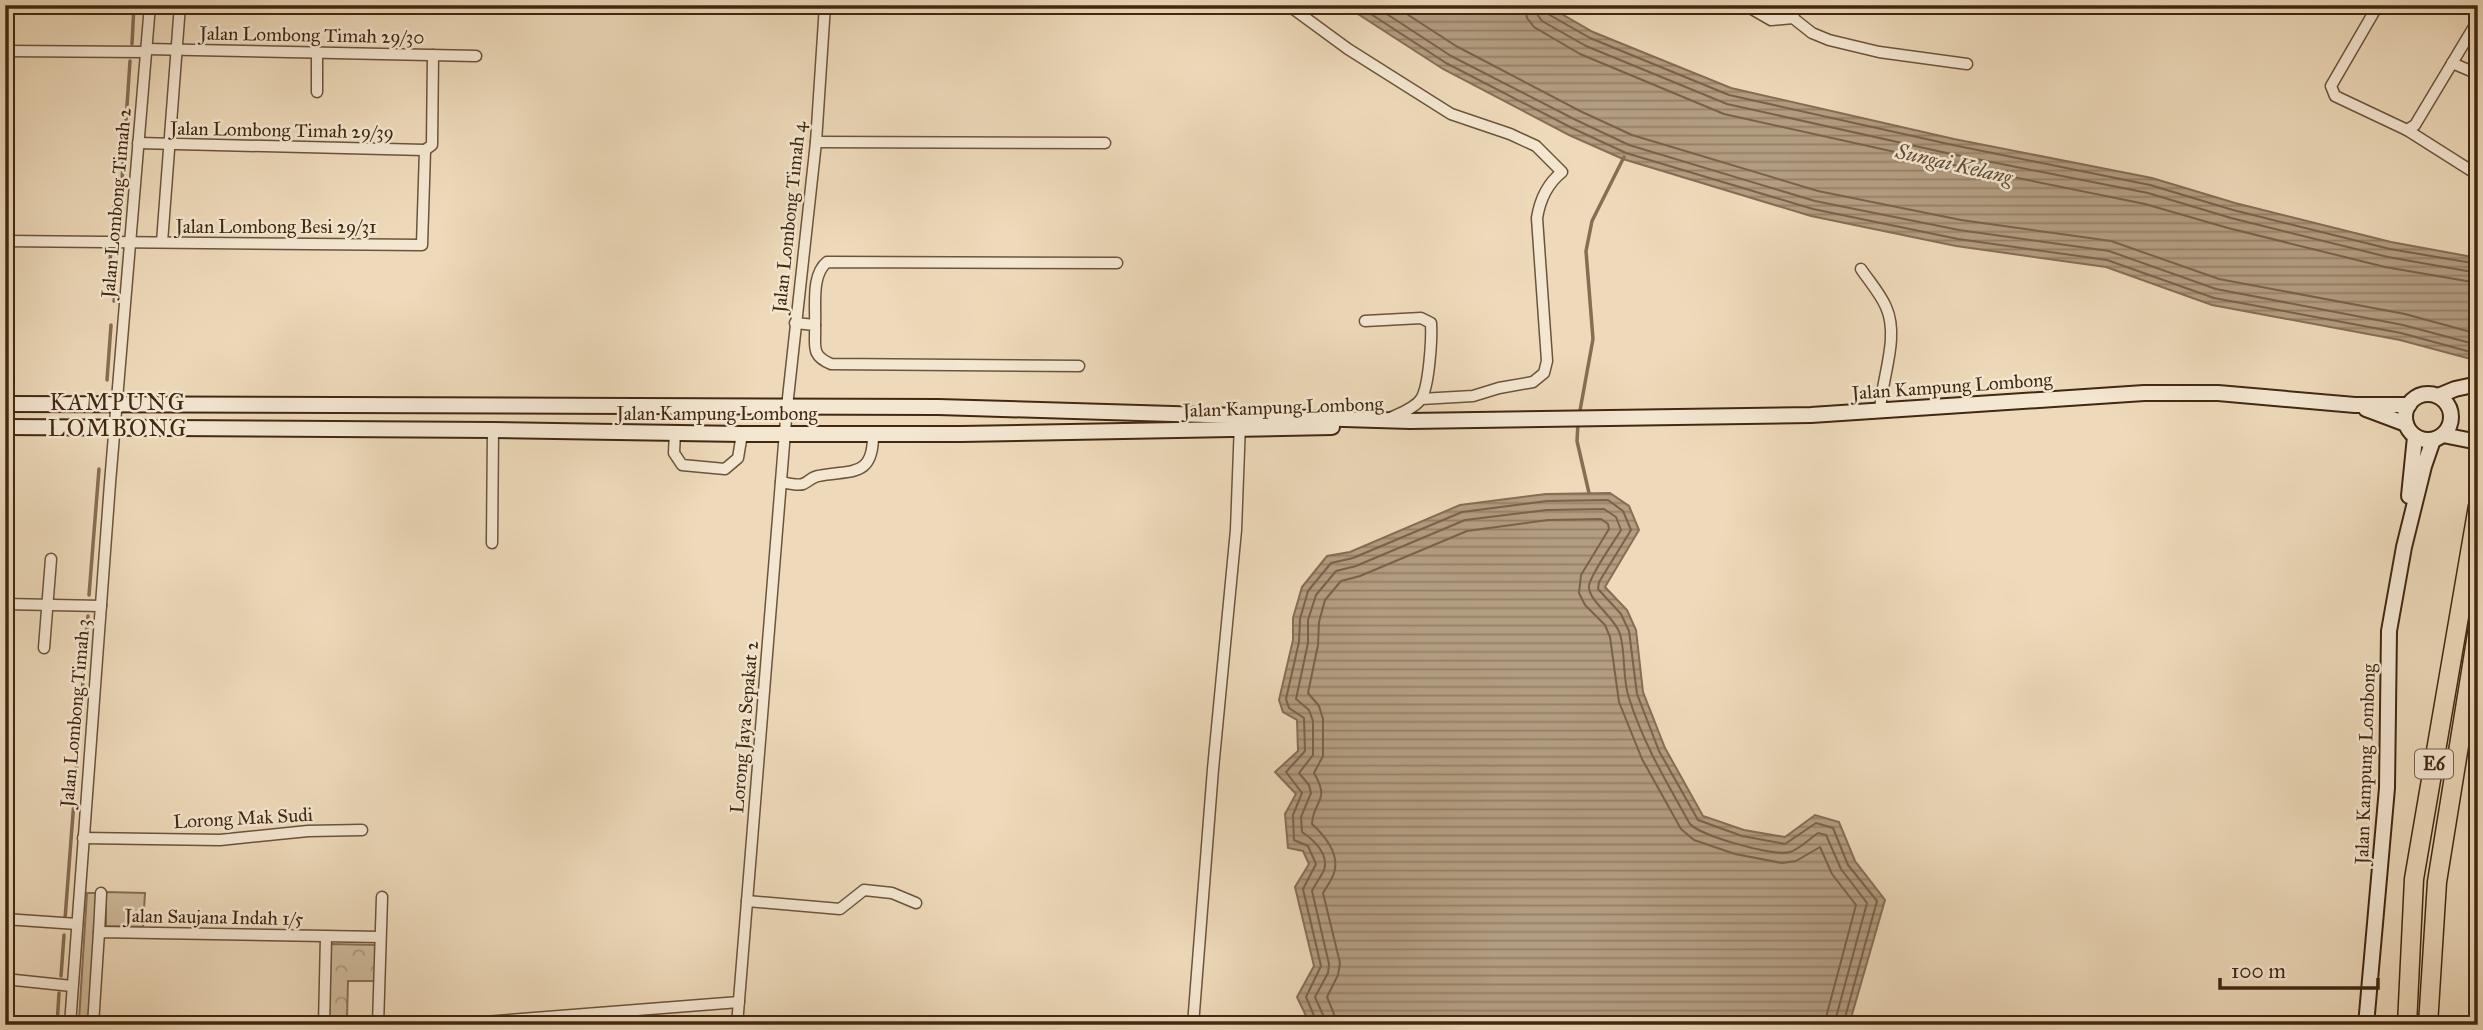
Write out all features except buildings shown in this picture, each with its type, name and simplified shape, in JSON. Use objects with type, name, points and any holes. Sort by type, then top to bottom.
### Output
[{"type":"highway","name":"E6","points":[[2407,1025],[2414,879],[2478,506]]},
{"type":"highway","name":"E6","points":[[2428,1025],[2437,882],[2478,628]]},
{"type":"street","name":"Jalan Lombong Timah 2","points":[[116,404],[150,5]]},
{"type":"street","points":[[162,242],[180,5]]},
{"type":"street","name":"Jalan Lombong Timah 4","points":[[785,432],[816,142],[825,5]]},
{"type":"street","points":[[1288,5],[1348,49],[1451,114],[1536,146],[1562,172],[1554,178],[1540,200],[1537,218],[1547,360],[1544,373],[1533,382],[1474,396],[1421,399],[1409,409],[1387,419]]},
{"type":"street","points":[[1745,5],[1771,20],[1793,18],[1812,33],[1829,40],[1879,52],[1967,65]]},
{"type":"street","points":[[1793,18],[1796,5]]},
{"type":"street","points":[[2378,5],[2331,86],[2335,96],[2407,130],[2478,174]]},
{"type":"street","points":[[2407,130],[2415,125],[2478,20]]},
{"type":"street","name":"Jalan Lombong Timah 29/30","points":[[5,51],[177,50],[476,56]]},
{"type":"street","points":[[317,53],[317,92]]},
{"type":"street","points":[[425,150],[432,145],[433,55]]},
{"type":"street","points":[[2452,63],[2478,74]]},
{"type":"street","points":[[816,142],[1104,143]]},
{"type":"street","name":"Jalan Lombong Timah 29/39","points":[[138,143],[171,146],[425,150]]},
{"type":"street","name":"Jalan Lombong Besi 29/31","points":[[5,241],[130,240],[422,245],[425,150]]},
{"type":"street","points":[[1079,366],[831,364],[816,354],[815,325],[821,267],[827,261],[1117,263]]},
{"type":"street","points":[[1861,269],[1885,305],[1888,315],[1890,342],[1880,412]]},
{"type":"street","points":[[1365,321],[1421,318],[1432,323],[1432,348],[1421,399]]},
{"type":"street","points":[[795,323],[815,325]]},
{"type":"street","points":[[2438,397],[2455,389],[2478,384]]},
{"type":"street","name":"Jalan Kampung Lombong","points":[[5,427],[961,434],[1240,422],[1552,420],[1880,412],[2144,393],[2218,393],[2355,405]]},
{"type":"street","points":[[2431,395],[2444,401],[2451,414],[2451,422],[2438,437],[2424,466],[2404,547],[2415,437],[2406,424],[2405,417],[2409,405],[2418,396],[2431,395]]},
{"type":"street","name":"Jalan Kampung Lombong","points":[[5,404],[952,407],[1240,422],[1373,426],[1410,421]]},
{"type":"street","name":"Jalan Lombong Timah 3","points":[[70,1025],[116,404]]},
{"type":"street","points":[[2355,405],[2409,405]]},
{"type":"street","points":[[2355,405],[2406,424]]},
{"type":"street","points":[[1193,1025],[1213,769],[1237,530],[1240,422]]},
{"type":"street","points":[[492,543],[493,430]]},
{"type":"street","points":[[675,432],[674,453],[682,465],[726,469],[738,458],[742,434]]},
{"type":"street","name":"Lorong Jaya Sepakat 2","points":[[737,1025],[785,432]]},
{"type":"street","points":[[781,482],[803,484],[815,476],[855,471],[866,461],[873,448],[873,433]]},
{"type":"street","points":[[2415,437],[2478,442]]},
{"type":"street","name":"Jalan Kampung Lombong","points":[[2366,1025],[2387,788],[2389,631],[2404,547]]},
{"type":"street","points":[[44,648],[51,559]]},
{"type":"street","points":[[5,604],[101,606]]},
{"type":"street","name":"Lorong Mak Sudi","points":[[83,838],[220,840],[308,831],[362,830]]},
{"type":"street","points":[[747,901],[840,909],[864,890],[892,893],[916,904]]},
{"type":"street","points":[[99,932],[101,893]]},
{"type":"street","points":[[378,1025],[382,897]]},
{"type":"street","points":[[5,919],[76,924]]},
{"type":"street","name":"Jalan Saujana Indah 1/5","points":[[93,1025],[99,932],[380,937]]},
{"type":"street","points":[[324,1025],[326,937]]},
{"type":"street","points":[[5,979],[72,985]]},
{"type":"street","points":[[458,1024],[739,1002]]},
{"type":"street","points":[[70,1025],[83,1025]]},
{"type":"green space","points":[[106,892],[145,893],[143,927],[106,926]]},
{"type":"green space","points":[[87,893],[97,893],[89,1021],[79,1020]]},
{"type":"green space","points":[[331,944],[376,945],[375,981],[348,981],[347,1018],[329,1017]]},
{"type":"water","name":"Sungai Kelang","points":[[1344,5],[1546,5],[1593,32],[1731,88],[1954,139],[2152,178],[2235,203],[2391,242],[2478,258],[2478,361],[2400,340],[2212,305],[2106,267],[1956,246],[1811,216],[1623,159],[1569,135],[1443,69]]},
{"type":"water","points":[[1610,493],[1629,506],[1639,530],[1605,587],[1627,610],[1636,630],[1643,692],[1665,748],[1703,816],[1744,830],[1785,837],[1815,815],[1839,822],[1855,861],[1885,900],[1849,1025],[1307,1025],[1308,1020],[1297,997],[1314,966],[1295,887],[1309,864],[1303,851],[1288,848],[1285,814],[1296,794],[1275,772],[1298,751],[1297,720],[1283,712],[1279,700],[1293,640],[1293,618],[1302,587],[1327,556],[1350,552],[1460,505],[1546,494]]},
{"type":"waterway","points":[[132,44],[134,5]]},
{"type":"waterway","points":[[112,235],[114,205],[121,195],[130,61]]},
{"type":"waterway","points":[[1579,416],[1593,339],[1586,251],[1592,221],[1624,157]]},
{"type":"waterway","points":[[111,251],[107,288],[115,295],[114,301]]},
{"type":"waterway","points":[[107,380],[111,325]]},
{"type":"waterway","points":[[1578,423],[1577,441],[1589,493]]},
{"type":"waterway","points":[[89,595],[99,469]]},
{"type":"waterway","points":[[65,919],[88,616]]},
{"type":"waterway","points":[[61,976],[64,935]]},
{"type":"waterway","points":[[57,1025],[59,993]]},
{"type":"district","name":"KAMPUNG LOMBONG","points":[[118,415]]}]
